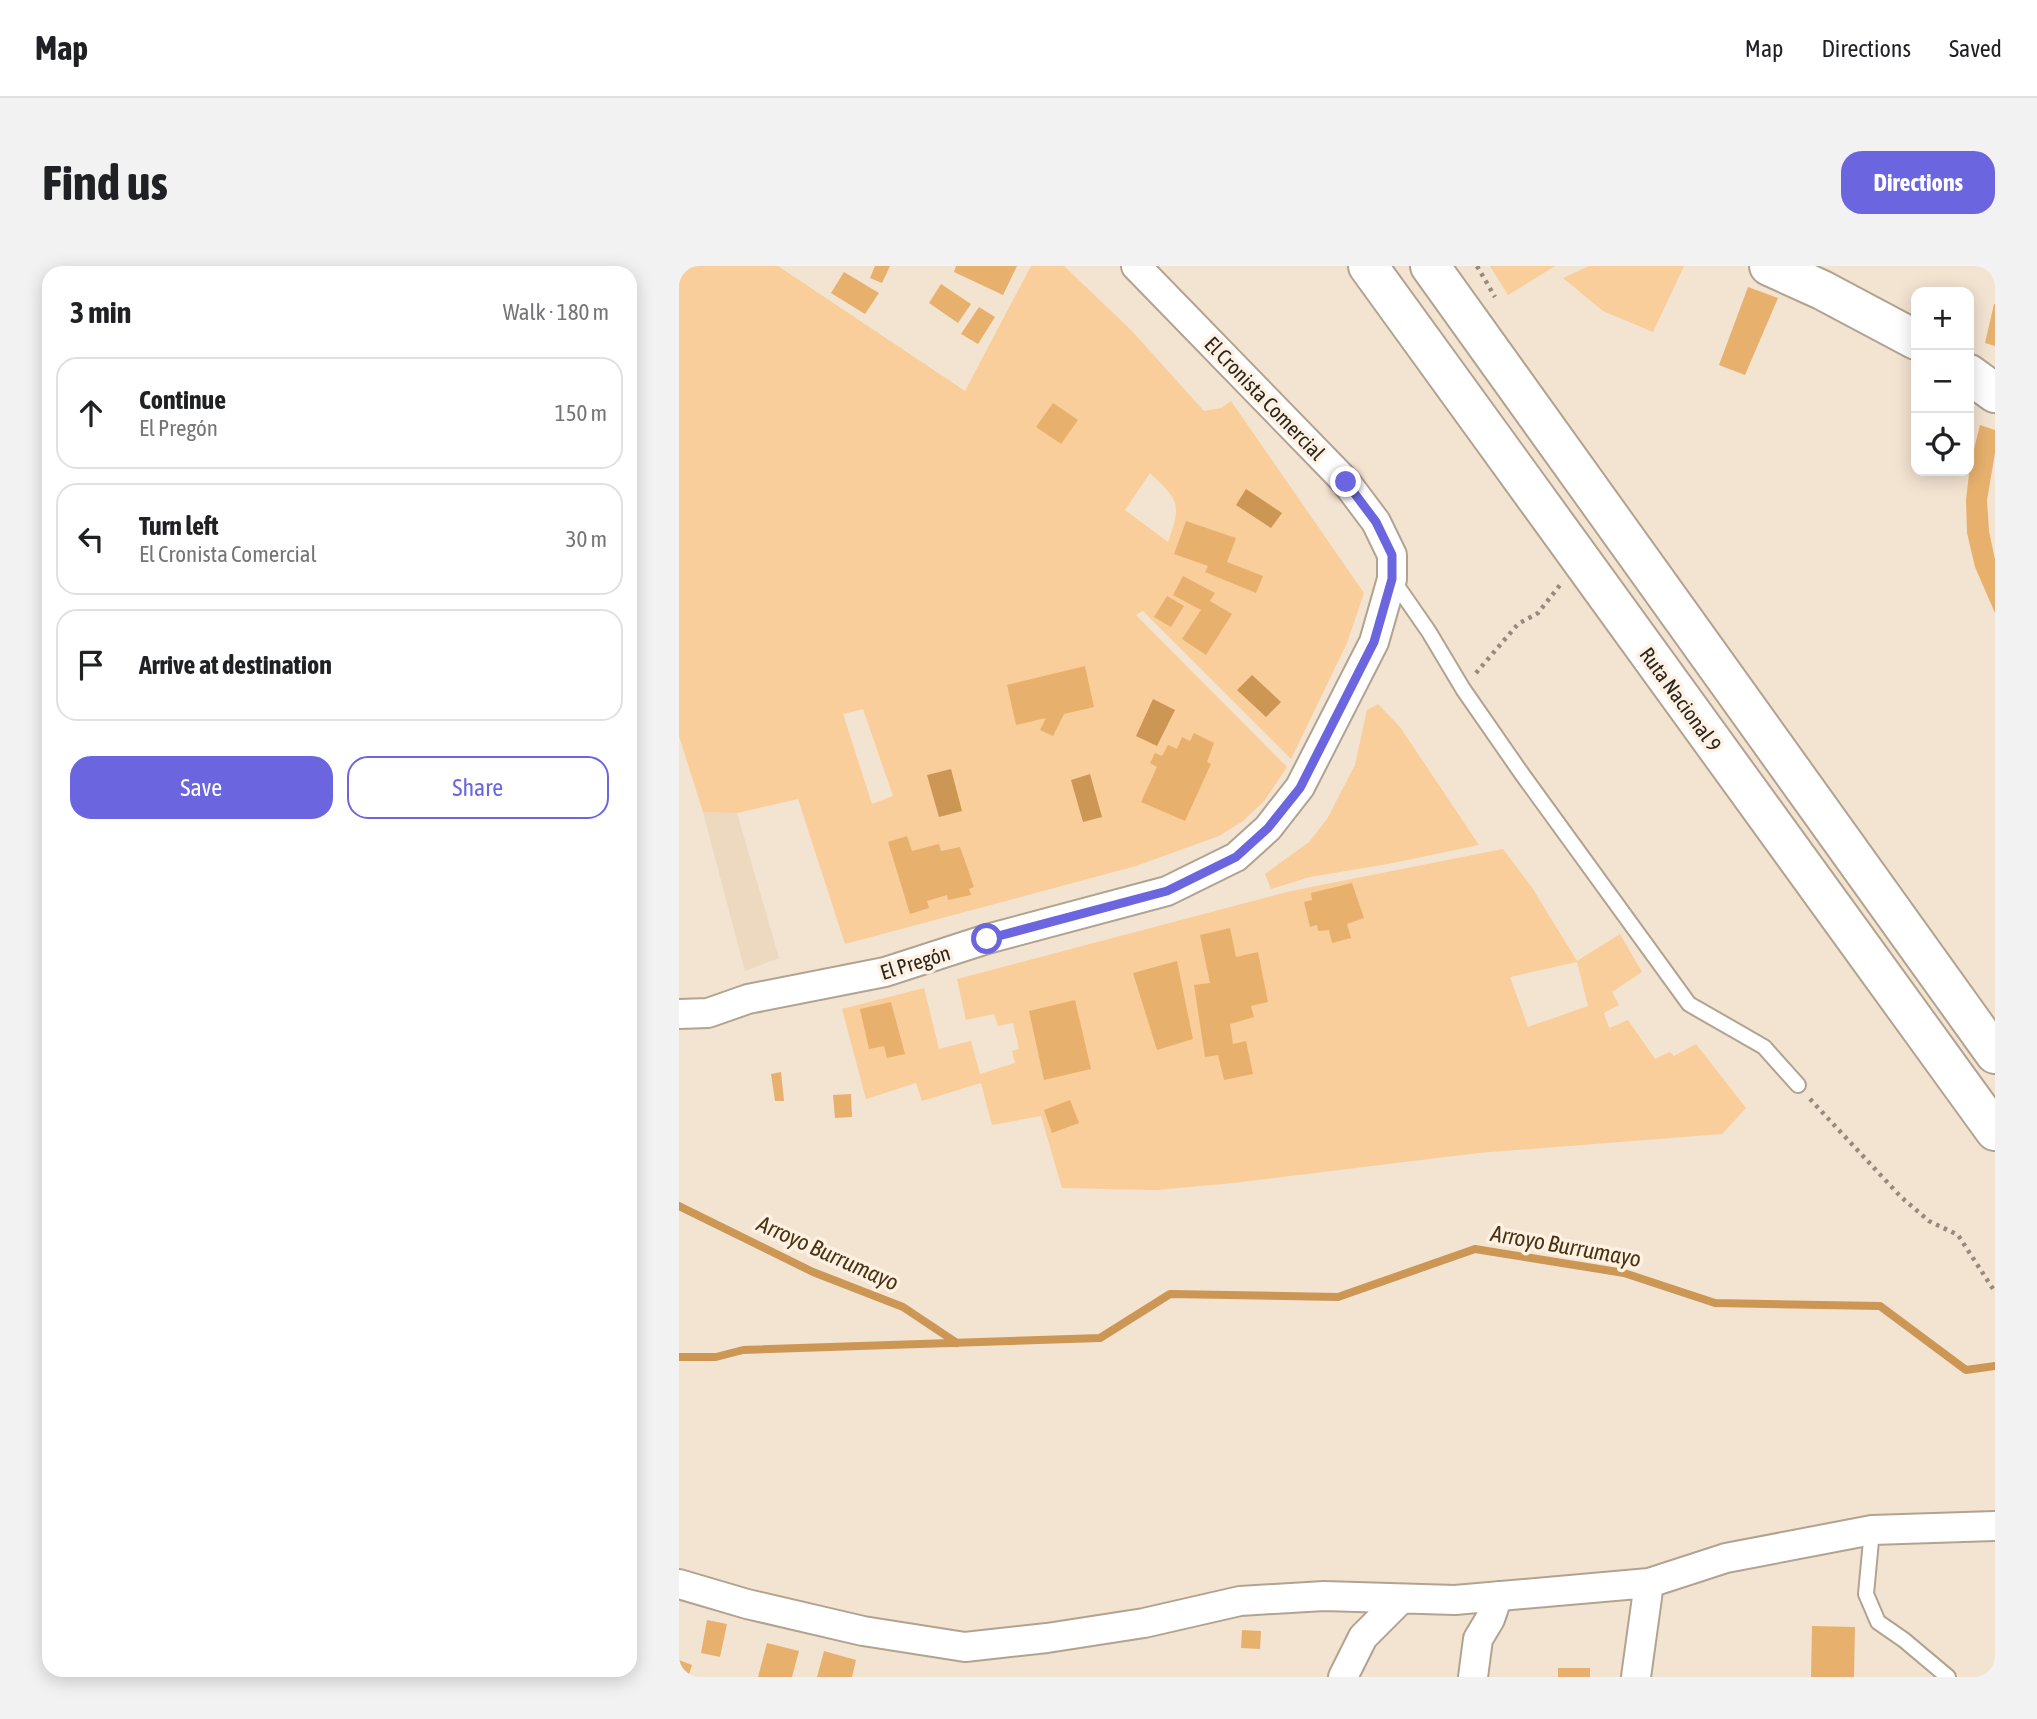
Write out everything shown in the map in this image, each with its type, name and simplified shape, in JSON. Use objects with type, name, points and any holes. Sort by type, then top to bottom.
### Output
[{"type":"main road","name":"Ruta Nacional 9","points":[[1369,266],[1995,1131]]},
{"type":"main road","points":[[1430,266],[1995,1054]]},
{"type":"main road","points":[[1449,266],[1472,303],[1483,340]]},
{"type":"main road","points":[[1769,266],[1822,290],[1911,337]]},
{"type":"main road","points":[[1974,378],[1995,393]]},
{"type":"street","name":"El Cronista Comercial","points":[[1136,266],[1346,482],[1376,522],[1392,555],[1392,579]]},
{"type":"street","name":"El Pregón","points":[[679,1014],[708,1013],[748,999],[885,972],[987,939],[1167,891],[1236,857],[1268,828],[1300,788],[1374,642],[1392,579]]},
{"type":"street","points":[[679,1584],[747,1604],[863,1631],[965,1647],[1144,1623],[1240,1601],[1324,1596],[1455,1600],[1649,1583],[1726,1558],[1872,1530],[1995,1526]]},
{"type":"street","points":[[1636,1677],[1637,1651],[1649,1583]]},
{"type":"street","points":[[1473,1677],[1478,1639],[1490,1619],[1498,1596]]},
{"type":"street","points":[[1343,1677],[1363,1637],[1401,1599]]},
{"type":"lane","points":[[1392,579],[1429,632],[1463,689],[1689,1004],[1764,1047],[1798,1085]]},
{"type":"lane","points":[[1872,1530],[1866,1594],[1878,1622],[1948,1677]]},
{"type":"path","points":[[1463,689],[1518,624],[1538,613],[1552,597],[1578,557]]},
{"type":"path","points":[[1798,1085],[1901,1197],[1929,1221],[1958,1235],[1995,1292]]},
{"type":"shaded area","points":[[679,266],[778,266],[965,391],[1031,266],[1064,266],[1131,330],[1204,411],[1221,408],[1231,401],[1364,593],[1347,643],[1291,759],[1143,611],[1136,615],[1287,767],[1264,801],[1243,821],[1219,836],[1136,866],[845,944],[798,799],[737,813],[703,812],[679,736]],"holes":[[[1150,473],[1167,490],[1175,503],[1175,519],[1168,542],[1125,510]],[[863,709],[893,796],[872,804],[843,714]]]},
{"type":"shaded area","points":[[1490,266],[1555,266],[1508,295]]},
{"type":"shaded area","points":[[1589,266],[1684,266],[1653,332],[1603,311],[1563,278]]},
{"type":"shaded area","points":[[1246,489],[1282,513],[1271,528],[1236,505]]},
{"type":"shaded area","points":[[1252,675],[1281,702],[1266,717],[1237,690]]},
{"type":"shaded area","points":[[1153,699],[1175,710],[1157,746],[1136,736]]},
{"type":"shaded area","points":[[1378,704],[1400,727],[1479,845],[1310,877],[1271,889],[1265,874],[1309,842],[1327,819],[1355,765],[1367,710]]},
{"type":"shaded area","points":[[951,769],[962,811],[939,817],[927,775]]},
{"type":"shaded area","points":[[1090,774],[1102,817],[1083,822],[1071,780]]},
{"type":"shaded area","points":[[703,812],[737,813],[779,958],[745,971]]},
{"type":"shaded area","points":[[1503,849],[1531,886],[1577,961],[1620,934],[1642,972],[1612,992],[1619,1005],[1604,1013],[1609,1028],[1628,1020],[1655,1059],[1670,1052],[1674,1056],[1696,1044],[1746,1108],[1722,1134],[1478,1153],[1156,1190],[1062,1188],[1041,1116],[992,1125],[981,1083],[922,1101],[916,1083],[866,1099],[842,1009],[924,988],[939,1049],[971,1041],[980,1074],[1015,1063],[1012,1051],[1019,1049],[1013,1023],[998,1026],[994,1014],[966,1020],[957,979],[1291,891]],"holes":[[[1577,962],[1588,1006],[1528,1027],[1510,977]]]},
{"type":"building","points":[[875,266],[890,266],[882,283],[870,278]]},
{"type":"building","points":[[956,266],[1017,266],[1003,295],[954,272]]},
{"type":"building","points":[[844,272],[879,293],[865,314],[831,293]]},
{"type":"building","points":[[941,284],[971,304],[958,323],[929,303]]},
{"type":"building","points":[[1748,287],[1778,298],[1745,375],[1719,365]]},
{"type":"building","points":[[1995,304],[1995,346],[1985,343]]},
{"type":"building","points":[[979,307],[995,317],[978,344],[961,334]]},
{"type":"building","points":[[1053,403],[1078,420],[1061,444],[1036,427]]},
{"type":"building","points":[[1980,425],[1995,430],[1995,453],[1987,500],[1989,531],[1995,560],[1995,613],[1975,567],[1967,533],[1966,500],[1969,476],[1974,476],[1974,449]]},
{"type":"building","points":[[1186,521],[1236,538],[1227,562],[1263,576],[1256,593],[1205,572],[1208,566],[1174,554]]},
{"type":"building","points":[[1183,576],[1215,593],[1210,601],[1232,614],[1206,655],[1182,639],[1201,610],[1173,595]]},
{"type":"building","points":[[1167,596],[1184,606],[1171,627],[1154,617]]},
{"type":"building","points":[[1085,666],[1094,707],[1064,714],[1053,736],[1040,730],[1046,718],[1016,725],[1007,685]]},
{"type":"building","points":[[1194,733],[1214,743],[1207,762],[1211,764],[1185,821],[1141,802],[1157,767],[1150,763],[1155,753],[1162,756],[1168,745],[1177,749],[1182,737],[1190,741]]},
{"type":"building","points":[[907,836],[912,851],[939,844],[941,851],[960,847],[974,887],[969,889],[971,895],[948,900],[947,895],[927,901],[929,908],[910,914],[888,842]]},
{"type":"building","points":[[1352,883],[1364,918],[1347,924],[1351,938],[1332,943],[1329,930],[1318,931],[1317,925],[1310,927],[1304,902],[1312,900],[1311,893]]},
{"type":"building","points":[[1230,928],[1236,957],[1258,952],[1268,1002],[1251,1006],[1254,1017],[1230,1024],[1233,1044],[1246,1041],[1253,1074],[1224,1080],[1218,1055],[1205,1057],[1194,985],[1210,983],[1200,935]]},
{"type":"building","points":[[1177,961],[1193,1039],[1157,1050],[1133,973]]},
{"type":"building","points":[[1075,1000],[1091,1069],[1044,1080],[1029,1011]]},
{"type":"building","points":[[891,1002],[905,1054],[887,1058],[884,1046],[869,1049],[860,1009]]},
{"type":"building","points":[[781,1072],[784,1101],[775,1101],[771,1074]]},
{"type":"building","points":[[851,1094],[852,1117],[835,1118],[833,1095]]},
{"type":"building","points":[[1070,1100],[1079,1123],[1052,1133],[1044,1110]]},
{"type":"building","points":[[707,1620],[727,1624],[720,1657],[701,1653]]},
{"type":"building","points":[[1812,1626],[1855,1627],[1854,1677],[1811,1677]]},
{"type":"building","points":[[1242,1630],[1261,1631],[1260,1649],[1241,1648]]},
{"type":"building","points":[[767,1643],[799,1651],[792,1677],[758,1677]]},
{"type":"building","points":[[824,1651],[856,1660],[852,1677],[817,1677]]},
{"type":"building","points":[[679,1660],[692,1665],[688,1677],[679,1677]]},
{"type":"building","points":[[1558,1668],[1590,1668],[1590,1677],[1558,1677]]},
{"type":"waterway","name":"Arroyo Burrumayo","points":[[679,1206],[813,1272],[903,1307],[957,1343]]},
{"type":"waterway","name":"Arroyo Burrumayo","points":[[679,1357],[716,1357],[743,1350],[1100,1338],[1170,1294],[1338,1297],[1475,1249],[1624,1273],[1715,1303],[1880,1306],[1966,1370],[1995,1366]]},
{"type":"route","points":[[987,939],[1167,891],[1205,873],[1236,857],[1268,828],[1300,788],[1374,642],[1392,579],[1392,555],[1376,522],[1346,482]]}]
